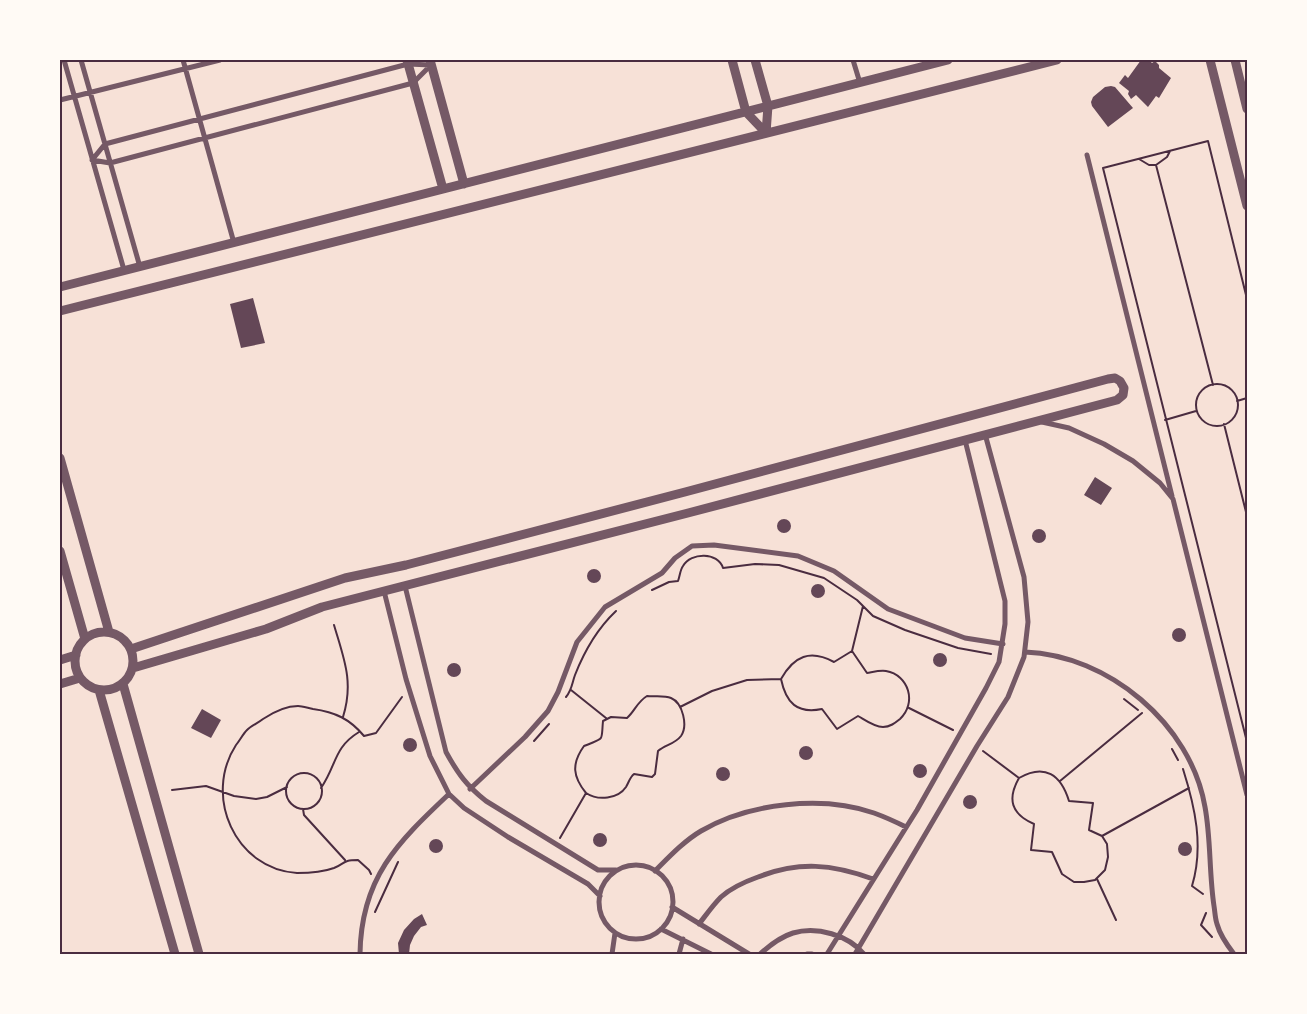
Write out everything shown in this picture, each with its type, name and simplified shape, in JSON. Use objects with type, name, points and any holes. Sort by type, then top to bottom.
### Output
[{"type":"street","points":[[64,60],[124,270]]},
{"type":"street","points":[[81,60],[140,267]]},
{"type":"street","points":[[183,60],[234,243]]},
{"type":"street","points":[[60,100],[91,94],[220,60]]},
{"type":"street","points":[[732,60],[746,112],[766,133]]},
{"type":"street","points":[[755,60],[768,106],[766,133]]},
{"type":"street","points":[[853,60],[860,83]]},
{"type":"street","points":[[60,287],[948,60]]},
{"type":"street","points":[[60,311],[1057,60]]},
{"type":"street","points":[[1210,60],[1247,206]]},
{"type":"street","points":[[1234,60],[1247,109]]},
{"type":"street","points":[[92,160],[105,144],[407,62],[431,62]]},
{"type":"street","points":[[407,62],[443,189]]},
{"type":"street","points":[[92,160],[110,163],[413,84],[431,62]]},
{"type":"street","points":[[431,62],[464,184]]},
{"type":"street","points":[[1087,155],[1247,795]]},
{"type":"street","points":[[131,649],[345,578],[685,492],[1108,379],[1115,378],[1120,381],[1124,388],[1123,395],[1117,400],[322,607],[266,629],[133,668]]},
{"type":"street","points":[[1036,421],[1069,428],[1104,444],[1133,461],[1160,483],[1173,499]]},
{"type":"street","points":[[855,954],[977,746],[1008,697],[1025,652],[1028,622],[1024,577],[986,434]]},
{"type":"street","points":[[826,954],[906,827],[986,688],[1000,657],[1005,624],[1003,592],[965,440]]},
{"type":"street","points":[[60,458],[109,632]]},
{"type":"street","points":[[470,789],[525,737],[548,711],[558,692],[577,642],[605,607],[662,573],[675,558],[692,546],[714,545],[798,556],[834,571],[888,609],[965,638],[1003,644]]},
{"type":"street","points":[[60,550],[85,639]]},
{"type":"street","points":[[405,586],[446,752],[457,772],[470,789],[486,801],[598,870],[616,870],[627,866],[639,865],[661,874],[668,884],[672,895],[672,907],[668,919],[661,929],[650,936],[638,939],[626,938],[606,924],[600,913],[601,889],[607,878],[616,870]]},
{"type":"street","points":[[384,591],[409,688],[430,756],[449,794],[464,808],[508,837],[588,884],[600,896]]},
{"type":"street","points":[[99,632],[109,632],[118,635],[131,649],[133,668],[123,684],[114,689],[99,690],[80,678],[76,669],[76,655],[85,639],[90,635],[99,632]]},
{"type":"street","points":[[1025,652],[1042,652],[1067,659],[1089,667],[1113,680],[1146,704],[1168,727],[1183,748],[1197,776],[1205,806],[1211,890],[1216,924],[1234,954]]},
{"type":"street","points":[[60,660],[76,655]]},
{"type":"street","points":[[60,684],[80,678]]},
{"type":"street","points":[[123,684],[199,954]]},
{"type":"street","points":[[99,690],[175,954]]},
{"type":"street","points":[[360,954],[360,936],[365,907],[374,881],[393,851],[449,794]]},
{"type":"street","points":[[655,871],[676,850],[700,832],[730,816],[770,807],[830,804],[874,813],[906,827]]},
{"type":"street","points":[[700,924],[721,898],[740,884],[764,874],[797,866],[830,867],[855,872],[873,879]]},
{"type":"street","points":[[672,907],[748,954]]},
{"type":"street","points":[[661,929],[711,954]]},
{"type":"street","points":[[760,954],[772,943],[793,933],[815,931],[838,935],[859,948],[864,954]]},
{"type":"street","points":[[612,954],[615,932]]},
{"type":"street","points":[[679,954],[683,939]]},
{"type":"street","points":[[807,954],[812,954]]},
{"type":"path","points":[[1247,299],[1208,141],[1103,168],[1247,742]]},
{"type":"path","points":[[1139,159],[1156,165],[1167,157],[1170,151]]},
{"type":"path","points":[[1156,165],[1213,385]]},
{"type":"path","points":[[1213,385],[1223,385],[1234,393],[1237,401],[1236,414],[1232,419],[1224,424],[1214,426],[1202,420],[1197,410],[1196,401],[1203,390],[1213,385]]},
{"type":"path","points":[[1237,401],[1247,398]]},
{"type":"path","points":[[1165,420],[1197,410]]},
{"type":"path","points":[[1224,424],[1247,516]]},
{"type":"path","points":[[647,592],[668,582],[678,581],[683,565],[699,556],[716,558],[723,568],[754,564],[779,565],[824,578],[843,590],[873,616],[905,630],[958,648],[1000,657]]},
{"type":"path","points":[[563,702],[571,690],[584,654],[608,619],[621,606]]},
{"type":"path","points":[[852,651],[867,674],[886,671],[896,675],[903,681],[910,696],[909,708],[894,724],[883,727],[869,723],[858,716],[837,729],[822,709],[813,711],[801,710],[792,704],[783,691],[781,679],[787,669],[800,657],[822,656],[834,662],[852,651],[863,606]]},
{"type":"path","points":[[334,625],[348,675],[347,705],[344,717]]},
{"type":"path","points":[[680,707],[712,691],[747,680],[781,679]]},
{"type":"path","points":[[374,881],[369,870],[358,860],[345,860],[335,868],[316,872],[296,873],[277,869],[249,854],[231,828],[222,801],[224,773],[231,753],[247,730],[272,714],[297,706],[322,710],[344,717],[364,736],[376,734],[409,688]]},
{"type":"path","points":[[571,690],[606,718],[627,718],[637,703],[647,696],[672,698],[680,707],[684,719],[682,735],[658,751],[655,774],[652,777],[634,774],[620,794],[597,797],[586,793],[576,779],[576,764],[584,746],[601,740],[603,737],[603,721],[606,718]]},
{"type":"path","points":[[1118,694],[1146,716]]},
{"type":"path","points":[[909,708],[960,734]]},
{"type":"path","points":[[1060,781],[1142,713]]},
{"type":"path","points":[[528,747],[551,721]]},
{"type":"path","points":[[321,788],[347,739],[360,731]]},
{"type":"path","points":[[977,746],[1019,778]]},
{"type":"path","points":[[1172,750],[1182,767],[1189,788],[1198,829],[1197,858],[1192,886],[1204,895],[1205,900]]},
{"type":"path","points":[[1036,771],[1053,775],[1060,781],[1065,788],[1068,801],[1093,803],[1089,830],[1102,836],[1107,844],[1108,857],[1105,870],[1096,878],[1084,882],[1074,882],[1062,874],[1052,852],[1031,850],[1034,824],[1023,819],[1015,810],[1012,799],[1013,789],[1019,778],[1036,771]]},
{"type":"path","points":[[305,774],[316,778],[321,788],[321,795],[319,801],[309,808],[298,808],[289,801],[287,787],[294,776],[305,774]]},
{"type":"path","points":[[172,790],[206,786],[222,793],[246,799],[256,799],[267,797],[287,787]]},
{"type":"path","points":[[1102,836],[1189,788]]},
{"type":"path","points":[[556,844],[586,793]]},
{"type":"path","points":[[303,809],[304,815],[345,860]]},
{"type":"path","points":[[375,912],[401,857]]},
{"type":"path","points":[[1096,878],[1116,920]]},
{"type":"path","points":[[1206,912],[1201,925],[1212,938]]},
{"type":"building","points":[[1141,60],[1149,60],[1152,63],[1155,61],[1159,68],[1171,78],[1159,98],[1156,96],[1148,107],[1136,95],[1131,99],[1128,94],[1129,91],[1119,83],[1125,75],[1128,78]]},
{"type":"building","points":[[1105,87],[1115,87],[1133,108],[1108,127],[1091,102],[1093,97]]},
{"type":"building","points":[[253,298],[265,343],[241,348],[230,304]]},
{"type":"building","points":[[1095,477],[1112,488],[1101,505],[1084,495]]},
{"type":"building","points":[[784,519],[789,521],[791,526],[789,531],[784,533],[779,531],[777,526],[779,521]]},
{"type":"building","points":[[1039,529],[1044,531],[1046,536],[1044,541],[1039,543],[1034,541],[1032,536],[1034,531]]},
{"type":"building","points":[[594,569],[599,571],[601,576],[599,581],[594,583],[589,581],[587,576],[589,571]]},
{"type":"building","points":[[818,584],[823,586],[825,591],[823,596],[818,598],[813,596],[811,591],[813,586]]},
{"type":"building","points":[[1179,628],[1184,630],[1186,635],[1184,640],[1179,642],[1174,640],[1172,635],[1174,630]]},
{"type":"building","points":[[940,653],[945,655],[947,660],[945,665],[940,667],[935,665],[933,660],[935,655]]},
{"type":"building","points":[[454,663],[459,665],[461,670],[459,675],[454,677],[449,675],[447,670],[449,665]]},
{"type":"building","points":[[202,709],[221,720],[211,738],[191,728]]},
{"type":"building","points":[[410,738],[415,740],[417,745],[415,750],[410,752],[405,750],[403,745],[405,740]]},
{"type":"building","points":[[806,746],[811,748],[813,753],[811,758],[806,760],[801,758],[799,753],[801,748]]},
{"type":"building","points":[[920,764],[925,766],[927,771],[925,776],[920,778],[915,776],[913,771],[915,766]]},
{"type":"building","points":[[723,767],[728,769],[730,774],[728,779],[723,781],[718,779],[716,774],[718,769]]},
{"type":"building","points":[[970,795],[975,797],[977,802],[975,807],[970,809],[965,807],[963,802],[965,797]]},
{"type":"building","points":[[600,833],[605,835],[607,840],[605,845],[600,847],[595,845],[593,840],[595,835]]},
{"type":"building","points":[[436,839],[441,841],[443,846],[441,851],[436,853],[431,851],[429,846],[431,841]]},
{"type":"building","points":[[1185,842],[1190,844],[1192,849],[1190,854],[1185,856],[1180,854],[1178,849],[1180,844]]},
{"type":"building","points":[[422,914],[427,925],[421,927],[414,936],[409,954],[399,954],[398,943],[404,930],[414,919]]}]
